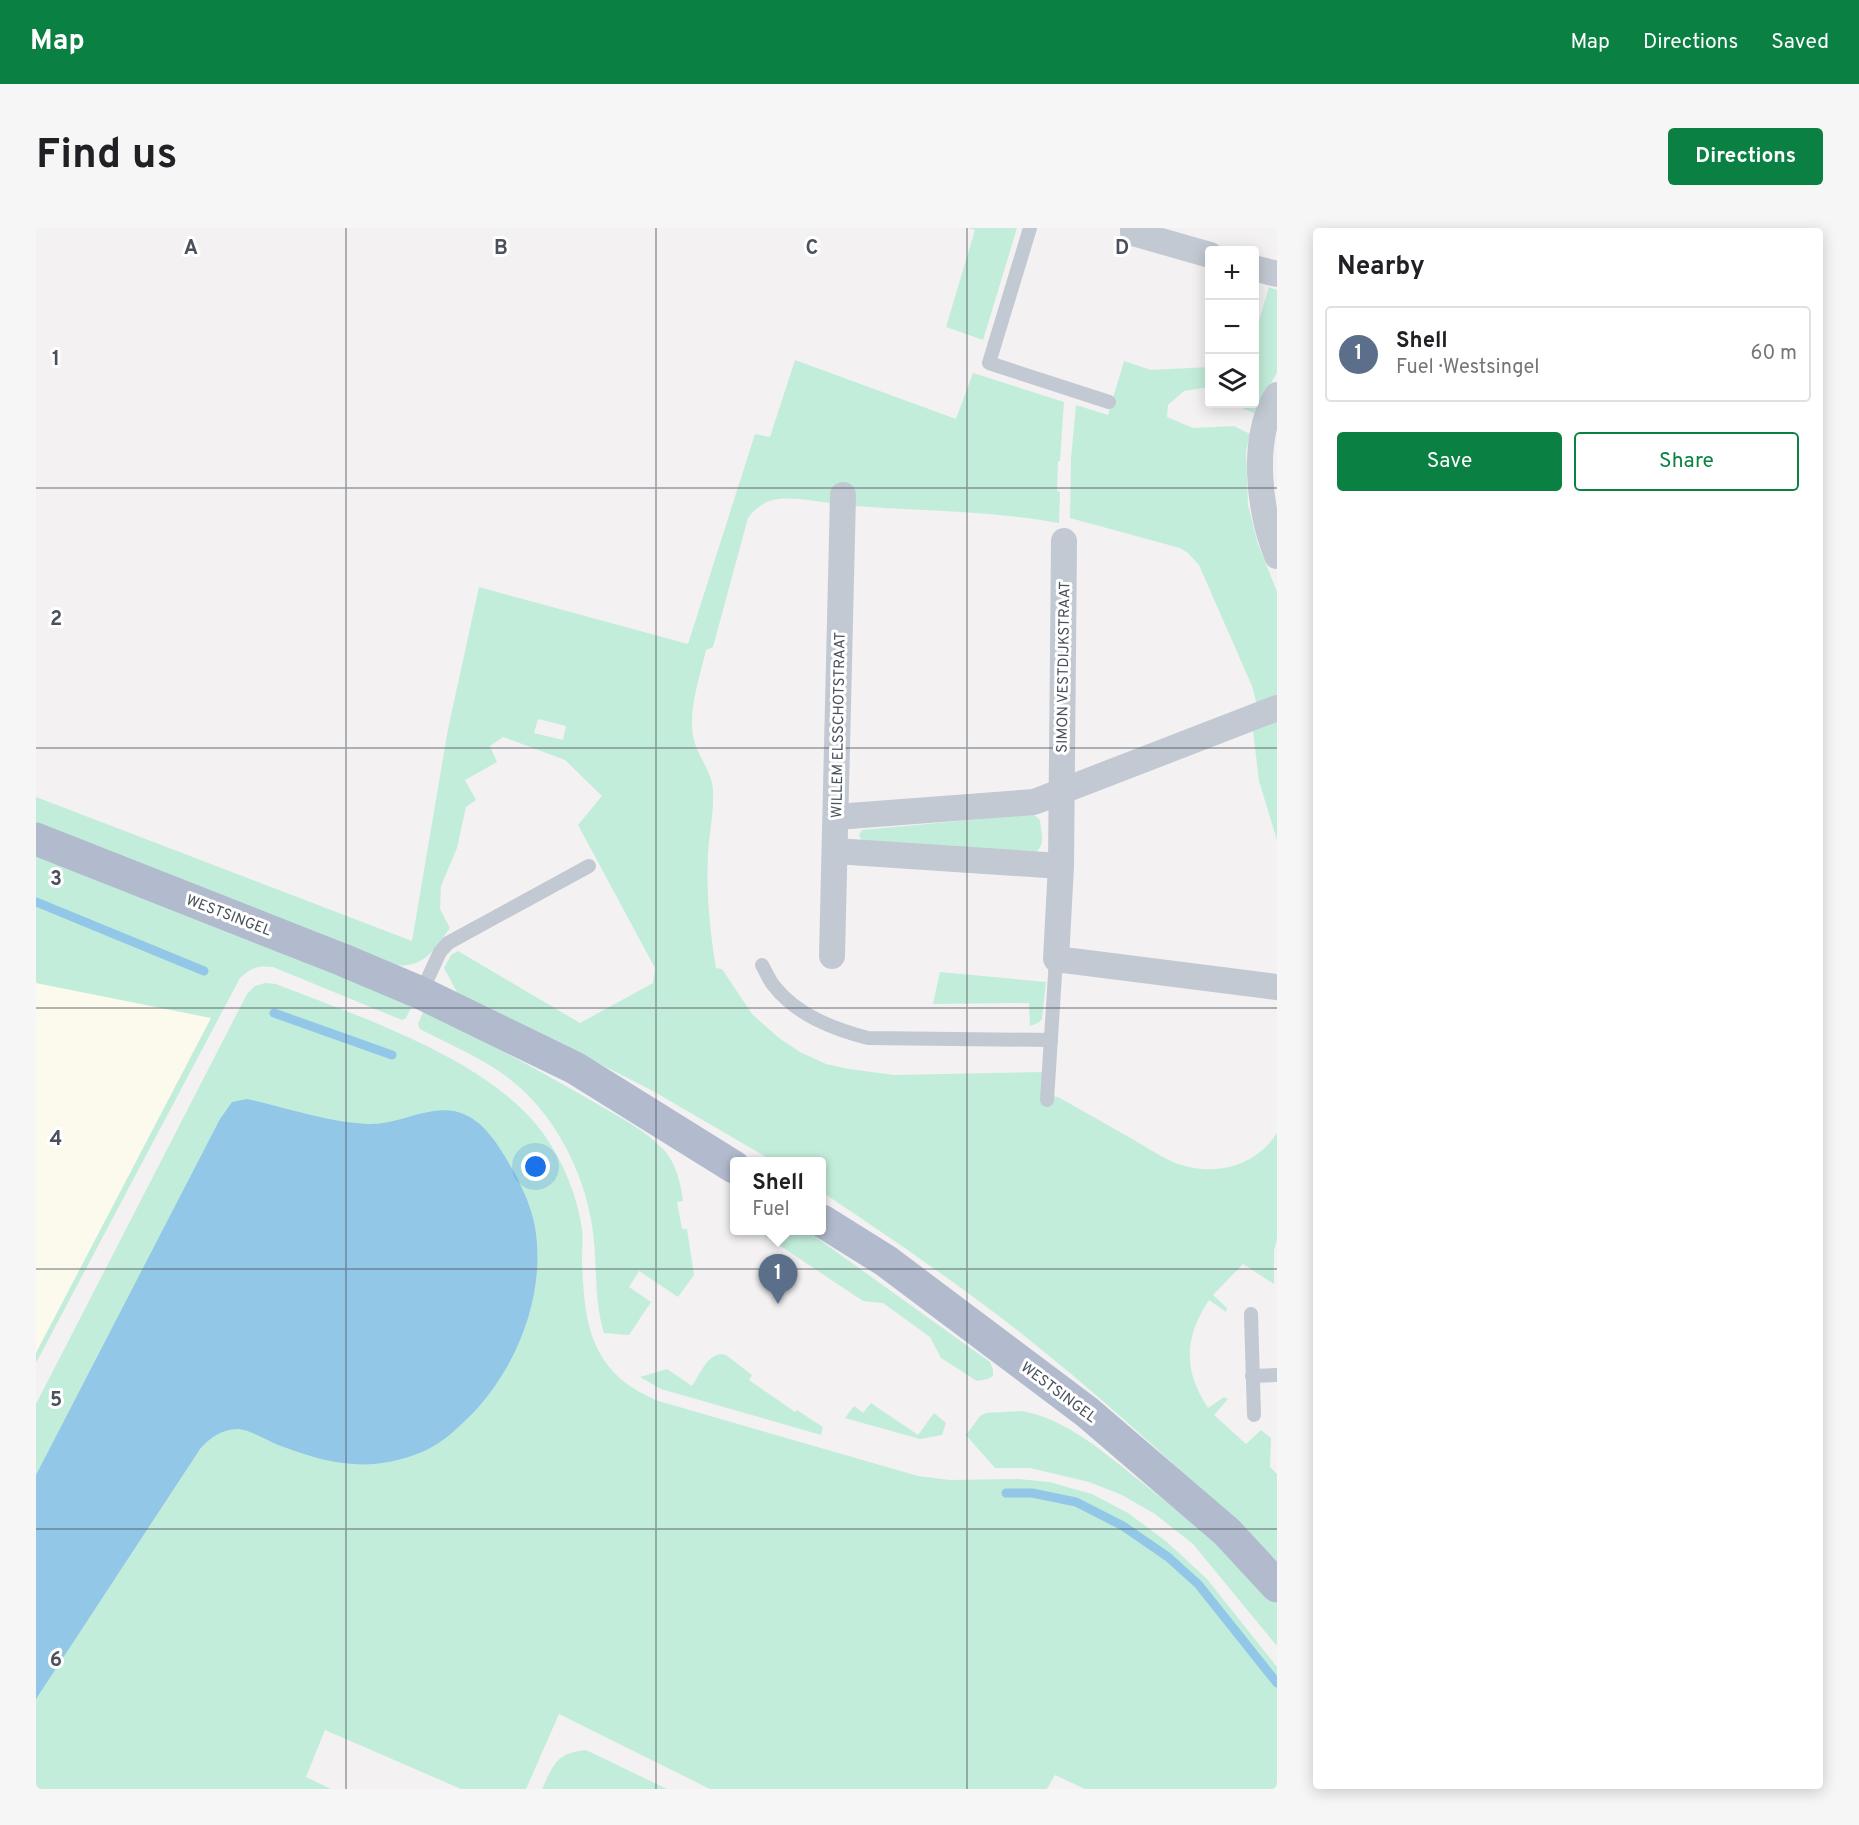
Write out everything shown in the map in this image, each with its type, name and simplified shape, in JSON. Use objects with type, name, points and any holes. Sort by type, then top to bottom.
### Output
[{"type":"main road","name":"WESTSINGEL","points":[[36,839],[421,993],[575,1068],[730,1164]]},
{"type":"main road","name":"WESTSINGEL","points":[[826,1224],[886,1261],[1087,1412],[1227,1532],[1277,1586]]},
{"type":"street","points":[[1128,230],[1205,254]]},
{"type":"street","points":[[1259,269],[1277,274]]},
{"type":"street","points":[[1277,395],[1270,410],[1262,442],[1260,475],[1264,513],[1277,555]]},
{"type":"street","name":"WILLEM ELSSCHOTSTRAAT","points":[[832,956],[843,495]]},
{"type":"street","name":"SIMON VESTDIJKSTRAAT","points":[[1056,959],[1061,866],[1064,541]]},
{"type":"street","points":[[836,817],[1034,802],[1277,708]]},
{"type":"street","points":[[835,851],[1061,866]]},
{"type":"street","points":[[1056,959],[1277,987]]},
{"type":"lane","points":[[1030,228],[989,363],[1109,402]]},
{"type":"lane","points":[[421,993],[441,952],[448,944],[589,866]]},
{"type":"lane","name":"SIMON VESTDIJKSTRAAT","points":[[1047,1100],[1056,959]]},
{"type":"lane","points":[[762,965],[774,986],[790,1002],[817,1021],[840,1031],[868,1038],[1051,1040]]},
{"type":"lane","points":[[1251,1314],[1254,1415]]},
{"type":"lane","points":[[1252,1376],[1277,1375]]},
{"type":"shaded area","points":[[36,983],[212,1018],[36,1353]]},
{"type":"green space","points":[[968,228],[1017,228],[983,340],[946,327],[975,230]]},
{"type":"green space","points":[[1269,287],[1277,290],[1277,373],[1259,406],[1259,354],[1259,321]]},
{"type":"green space","points":[[795,360],[956,419],[973,373],[1064,402],[1060,461],[1058,461],[1059,523],[983,514],[855,506],[802,499],[773,500],[756,509],[748,518],[713,647],[706,650],[692,718],[694,740],[711,778],[713,791],[708,883],[710,926],[716,968],[722,969],[752,1014],[779,1038],[800,1052],[826,1064],[894,1075],[1044,1072],[1043,1095],[1058,1097],[1171,1161],[1200,1169],[1230,1167],[1243,1162],[1256,1155],[1277,1133],[1277,1239],[1274,1251],[1274,1284],[1243,1264],[1213,1295],[1227,1308],[1226,1312],[1209,1300],[1195,1328],[1190,1354],[1194,1380],[1208,1408],[1224,1397],[1228,1399],[1214,1415],[1246,1444],[1261,1430],[1271,1438],[1270,1467],[1277,1474],[1277,1564],[1146,1439],[1043,1351],[939,1272],[826,1195],[826,1157],[766,1157],[653,1091],[458,994],[444,968],[451,955],[458,951],[580,1023],[653,983],[655,968],[578,825],[602,796],[565,760],[503,737],[490,746],[497,762],[465,780],[476,800],[466,807],[457,848],[441,886],[440,909],[450,928],[427,956],[413,964],[393,965],[36,825],[36,797],[412,941],[448,729],[479,587],[688,644],[755,434],[770,437]],"holes":[[[538,719],[566,726],[563,740],[534,733]]]},
{"type":"green space","points":[[1124,361],[1151,370],[1205,367],[1205,388],[1184,391],[1168,405],[1167,417],[1193,428],[1234,426],[1250,434],[1246,451],[1248,505],[1258,544],[1277,592],[1277,696],[1257,705],[1252,686],[1199,565],[1188,553],[1180,548],[1070,518],[1071,458],[1076,405],[1108,415]]},
{"type":"green space","points":[[1242,408],[1258,408],[1256,414]]},
{"type":"green space","points":[[1277,721],[1277,840],[1259,781],[1253,731]]},
{"type":"green space","points":[[1033,814],[1040,820],[1042,840],[1040,848],[1032,854],[862,841],[859,835],[862,830]]},
{"type":"green space","points":[[36,855],[285,951],[412,1006],[406,1018],[402,1020],[273,967],[255,968],[240,978],[36,1363],[36,1353],[211,1018],[36,983]]},
{"type":"green space","points":[[940,972],[1046,982],[1042,1019],[1030,1026],[1029,1003],[933,1004]]},
{"type":"green space","points":[[265,983],[276,984],[383,1026],[457,1062],[490,1083],[519,1107],[543,1133],[563,1167],[580,1216],[584,1296],[595,1344],[613,1372],[633,1388],[655,1400],[918,1476],[950,1480],[1018,1479],[1049,1482],[1092,1494],[1128,1513],[1167,1542],[1207,1579],[1277,1667],[1277,1789],[1085,1789],[1055,1775],[1047,1789],[710,1789],[559,1714],[526,1789],[461,1789],[325,1730],[306,1777],[331,1789],[36,1789],[36,1404],[247,994],[255,986]]},
{"type":"green space","points":[[424,1010],[530,1066],[639,1129],[668,1155],[675,1167],[681,1188],[683,1201],[677,1202],[682,1229],[687,1229],[694,1275],[678,1297],[639,1271],[629,1287],[651,1302],[629,1335],[604,1333],[598,1306],[594,1239],[588,1203],[581,1181],[561,1139],[549,1120],[518,1086],[481,1060],[420,1029],[418,1024]]},
{"type":"green space","points":[[764,1235],[813,1235],[990,1362],[993,1376],[977,1381],[941,1358],[930,1337],[883,1303],[863,1301]]},
{"type":"green space","points":[[720,1354],[726,1355],[752,1375],[749,1380],[795,1412],[797,1410],[823,1427],[821,1435],[661,1389],[640,1377],[667,1369],[692,1386],[707,1362]]},
{"type":"green space","points":[[871,1403],[918,1435],[934,1413],[946,1423],[942,1435],[920,1439],[845,1418],[854,1406],[863,1413]]},
{"type":"green space","points":[[1022,1411],[1054,1421],[1084,1438],[1158,1495],[1228,1555],[1277,1604],[1277,1646],[1193,1544],[1155,1514],[1122,1495],[1089,1482],[1030,1468],[995,1468],[966,1435],[980,1416],[986,1413]]},
{"type":"green space","points":[[586,1750],[667,1789],[542,1789],[557,1761],[568,1754]]},
{"type":"water","points":[[247,1099],[322,1118],[352,1123],[380,1123],[447,1110],[460,1113],[478,1123],[492,1138],[511,1168],[524,1192],[533,1218],[537,1252],[536,1276],[526,1325],[504,1371],[491,1392],[475,1411],[437,1444],[403,1459],[368,1464],[334,1462],[300,1453],[239,1429],[222,1432],[208,1441],[200,1449],[36,1699],[36,1475],[220,1119],[232,1102]]},
{"type":"waterway","points":[[36,902],[204,971]]},
{"type":"waterway","points":[[274,1013],[392,1055]]},
{"type":"waterway","points":[[1006,1493],[1032,1493],[1076,1502],[1123,1526],[1168,1557],[1198,1584],[1277,1683]]},
{"type":"place","name":"Shell","points":[[778,1304]]}]
